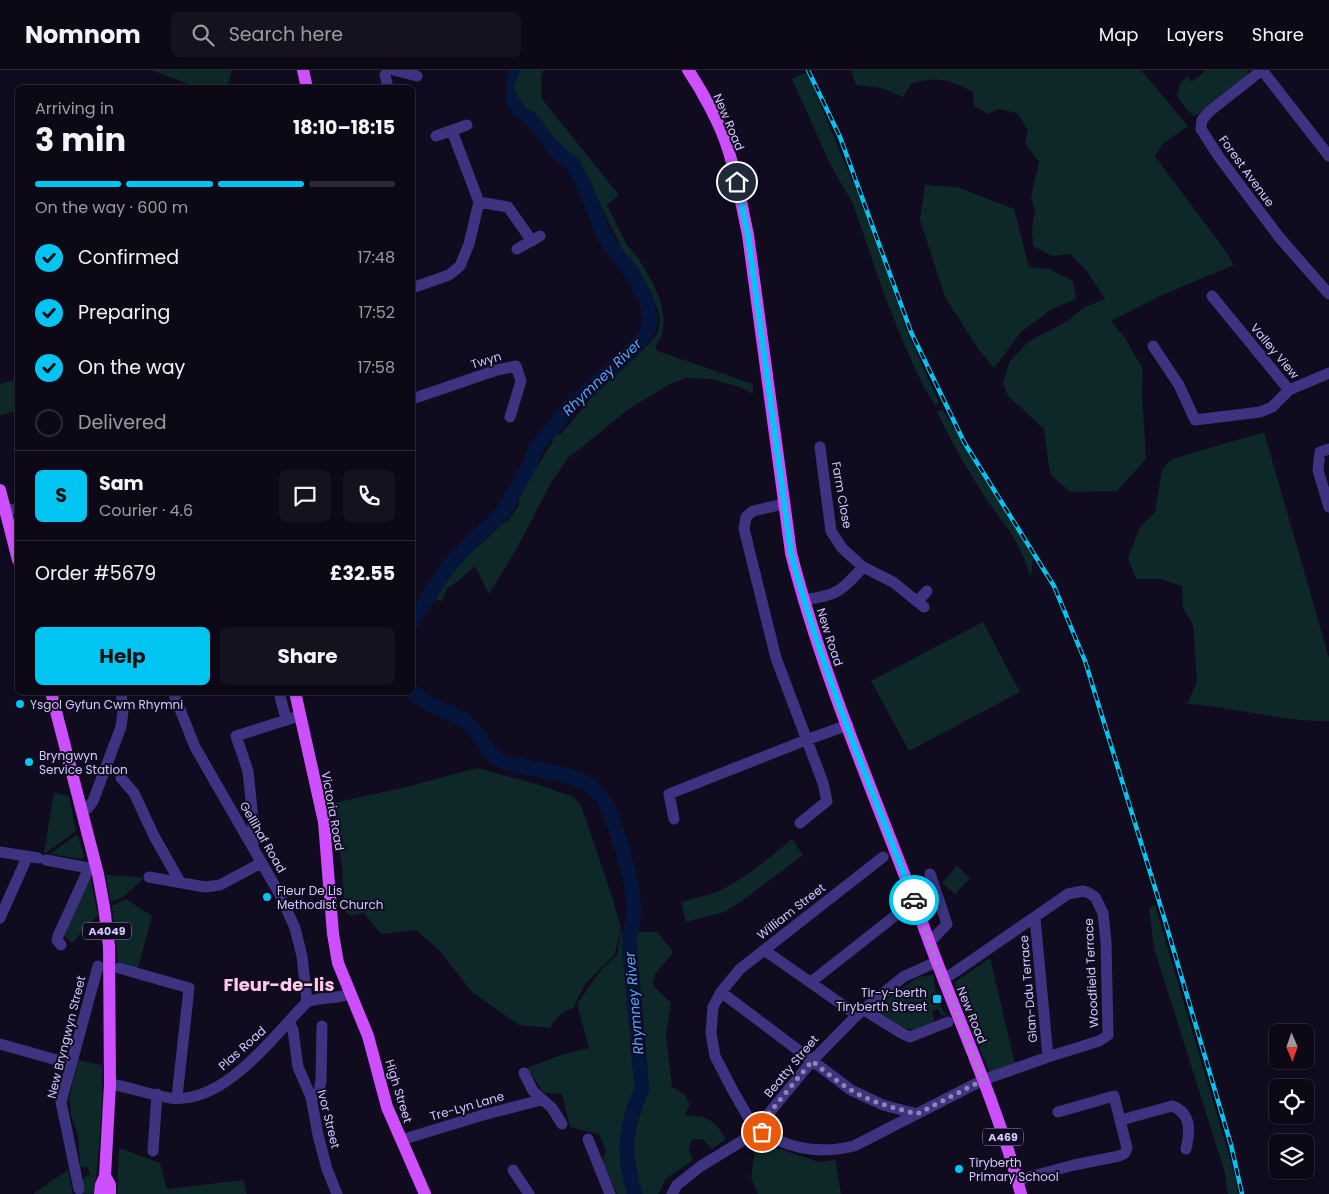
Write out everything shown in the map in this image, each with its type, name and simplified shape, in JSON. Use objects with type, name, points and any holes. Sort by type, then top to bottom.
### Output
[{"type":"main road","points":[[303,70],[306,85]]},
{"type":"main road","name":"New Road","points":[[688,70],[707,102],[728,147],[741,200],[748,236],[791,553],[803,600],[825,669],[936,962],[983,1080],[1018,1180],[1021,1194]]},
{"type":"main road","points":[[0,490],[11,509],[15,538]]},
{"type":"main road","name":"A4049","points":[[51,695],[81,810],[92,867],[104,907],[109,946],[110,1084],[105,1176],[100,1194]]},
{"type":"main road","name":"Victoria Road","points":[[296,695],[324,822],[333,934],[338,963],[351,993]]},
{"type":"main road","name":"High Street","points":[[351,993],[368,1036],[387,1107],[425,1194]]},
{"type":"main road","name":"A4049","points":[[105,1176],[110,1185],[110,1194]]},
{"type":"street","points":[[1262,70],[1329,156]]},
{"type":"street","name":"Forest Avenue","points":[[1262,70],[1210,111],[1202,120],[1201,129],[1219,157],[1279,237],[1329,294]]},
{"type":"street","points":[[388,85],[389,72],[416,76]]},
{"type":"street","points":[[436,136],[467,125]]},
{"type":"street","points":[[415,287],[449,275],[460,266],[469,244],[479,202],[452,130]]},
{"type":"street","points":[[479,202],[508,207],[536,239],[517,248]]},
{"type":"street","name":"Valley View","points":[[1212,296],[1289,390],[1329,372]]},
{"type":"street","points":[[1153,346],[1179,386],[1196,420],[1260,412],[1272,407],[1289,390]]},
{"type":"street","name":"Twyn","points":[[415,398],[497,370],[516,366],[521,381],[510,417]]},
{"type":"street","name":"Farm Close","points":[[820,447],[831,531],[842,548],[863,567],[893,582],[920,605],[926,591]]},
{"type":"street","points":[[1329,449],[1320,452],[1318,470],[1329,507]]},
{"type":"street","points":[[784,504],[753,511],[746,517],[744,529],[776,658],[823,783],[827,801],[800,822]]},
{"type":"street","points":[[803,600],[830,596],[845,588],[863,567]]},
{"type":"street","points":[[81,810],[88,808],[93,801],[121,728],[123,711],[121,695]]},
{"type":"street","name":"Gellihaf Road","points":[[175,695],[195,747],[279,893],[295,928],[302,956],[307,1002]]},
{"type":"street","points":[[280,695],[286,720]]},
{"type":"street","points":[[253,847],[253,820],[248,771],[236,736],[299,716]]},
{"type":"street","points":[[674,819],[669,794],[806,740],[848,726]]},
{"type":"street","points":[[121,778],[134,793],[154,836],[180,882]]},
{"type":"street","points":[[0,852],[92,867],[58,936],[57,940],[61,945]]},
{"type":"street","name":"William Street","points":[[756,1129],[715,1056],[711,1033],[713,1007],[721,992],[740,969],[883,857]]},
{"type":"street","points":[[0,918],[37,858]]},
{"type":"street","points":[[148,877],[205,887],[222,885],[261,863]]},
{"type":"street","points":[[929,943],[947,924],[930,874]]},
{"type":"street","name":"Woodfield Terrace","points":[[756,1129],[780,1142],[799,1148],[819,1151],[854,1146],[870,1140],[983,1080],[1099,1041],[1108,1036],[1106,942],[1100,904],[1089,892],[1083,891],[1068,894],[952,974],[943,978]]},
{"type":"street","points":[[811,982],[905,908]]},
{"type":"street","name":"Glan-Ddu Terrace","points":[[1035,918],[1048,1057]]},
{"type":"street","points":[[764,950],[860,1012],[903,1034],[910,1036],[948,1022]]},
{"type":"street","name":"Beatty Street","points":[[672,1194],[677,1185],[701,1166],[742,1141],[756,1129],[812,1061],[860,1012],[903,977],[936,962]]},
{"type":"street","name":"New Bryngwyn Street","points":[[79,1189],[82,1173],[61,1102],[98,966]]},
{"type":"street","points":[[119,968],[189,988],[177,1097]]},
{"type":"street","points":[[721,992],[838,1081],[863,1097],[883,1105],[917,1114]]},
{"type":"street","points":[[307,1002],[315,998],[344,997],[351,993]]},
{"type":"street","name":"Plas Road","points":[[110,1084],[171,1098],[202,1095],[231,1078],[253,1059],[307,1002]]},
{"type":"street","name":"Ivor Street","points":[[290,1022],[293,1030],[298,1067],[311,1097],[327,1169],[337,1194]]},
{"type":"street","points":[[311,1097],[319,1092],[321,1081],[322,1026]]},
{"type":"street","points":[[0,1044],[71,1064]]},
{"type":"street","points":[[524,1073],[533,1091],[552,1108],[562,1124]]},
{"type":"street","points":[[153,1151],[157,1094]]},
{"type":"street","points":[[1018,1180],[1125,1153],[1127,1148],[1114,1096],[1058,1112]]},
{"type":"street","name":"Tre-Lyn Lane","points":[[401,1140],[483,1115],[541,1100]]},
{"type":"street","points":[[1120,1120],[1172,1106],[1182,1111],[1186,1116],[1190,1135],[1186,1149]]},
{"type":"street","points":[[588,1139],[610,1194]]},
{"type":"street","points":[[513,1170],[529,1194]]},
{"type":"green space","points":[[151,70],[232,70],[228,85],[192,85]]},
{"type":"green space","points":[[520,70],[543,70],[541,79],[542,99],[619,195],[607,205],[627,245],[637,256],[656,290],[663,314],[661,336],[655,347],[658,351],[753,384],[753,394],[740,387],[711,379],[686,378],[668,385],[629,409],[568,458],[551,483],[516,550],[489,594],[475,566],[447,588],[442,601],[435,599],[453,572],[475,548],[499,526],[508,521],[519,505],[519,495],[552,443],[555,434],[561,434],[597,391],[649,344],[658,333],[660,319],[657,307],[635,265],[625,254],[587,176],[572,156],[560,146],[538,116],[527,110],[515,92],[515,82]]},
{"type":"green space","points":[[851,70],[1141,70],[1188,126],[1163,144],[1155,156],[1234,265],[1162,295],[1111,321],[1125,338],[1143,369],[1142,390],[1146,459],[1117,491],[1070,492],[1050,474],[1044,429],[1008,396],[1003,383],[1010,361],[1029,341],[1066,322],[1085,307],[1105,299],[1087,271],[1070,254],[1052,256],[1033,246],[1032,229],[1035,210],[1031,197],[1039,162],[1025,143],[1028,130],[1017,113],[999,109],[988,114],[974,106],[973,92],[957,84],[943,80],[928,80],[911,84],[903,97],[881,88],[856,85]]},
{"type":"green space","points":[[1206,70],[1248,70],[1247,75],[1194,116],[1177,96],[1180,84],[1187,76],[1192,82]]},
{"type":"green space","points":[[807,72],[867,216],[907,331],[939,403],[935,405],[922,384],[904,344],[884,294],[853,204],[830,164],[792,79]]},
{"type":"green space","points":[[925,185],[957,187],[1014,209],[1029,267],[1049,269],[1073,281],[1076,299],[1052,309],[1022,331],[994,368],[979,350],[945,297],[920,220]]},
{"type":"green space","points":[[14,380],[15,411],[0,415],[0,384]]},
{"type":"green space","points":[[943,410],[1033,558],[1031,577],[1015,540],[980,489],[948,435],[937,412]]},
{"type":"green space","points":[[1264,432],[1329,658],[1329,721],[1276,717],[1187,704],[1197,682],[1193,625],[1183,608],[1182,586],[1160,579],[1136,579],[1128,558],[1140,527],[1155,512],[1162,469],[1172,459]]},
{"type":"green space","points":[[983,622],[1020,692],[909,751],[871,681]]},
{"type":"green space","points":[[477,768],[536,784],[574,797],[582,808],[621,928],[615,954],[585,984],[573,1008],[560,1016],[550,1028],[519,1025],[472,992],[439,950],[416,930],[381,934],[364,913],[351,916],[345,912],[342,866],[333,803],[406,787]]},
{"type":"green space","points":[[54,793],[69,796],[76,831],[44,853]]},
{"type":"green space","points":[[76,835],[78,836],[84,856],[82,859],[50,854]]},
{"type":"green space","points":[[792,839],[803,855],[724,912],[686,922],[681,902],[711,894],[732,884]]},
{"type":"green space","points":[[957,866],[970,878],[955,894],[942,883]]},
{"type":"green space","points":[[106,875],[140,877],[143,879],[123,897],[111,902]]},
{"type":"green space","points":[[91,879],[98,915],[72,943],[63,934]]},
{"type":"green space","points":[[126,899],[152,916],[138,968],[118,962],[112,906]]},
{"type":"green space","points":[[1155,905],[1234,1172],[1238,1194],[1228,1194],[1225,1173],[1154,948],[1149,908]]},
{"type":"green space","points":[[621,932],[657,932],[674,952],[654,975],[653,985],[671,1003],[666,1036],[672,1087],[684,1094],[690,1104],[685,1115],[710,1120],[726,1139],[712,1149],[702,1139],[692,1139],[689,1149],[693,1160],[666,1179],[658,1194],[617,1194],[602,1161],[606,1152],[599,1134],[570,1127],[562,1094],[544,1093],[527,1068],[561,1055],[589,1048],[577,1004],[602,969],[617,955]]},
{"type":"green space","points":[[990,958],[1015,1064],[990,1073],[980,1049],[981,1041],[977,1030],[979,1029],[963,1004],[955,982]]},
{"type":"green space","points":[[934,975],[937,997],[947,1016],[941,1015],[938,1009],[932,1011],[934,1020],[930,1025],[914,1030],[903,1028],[873,1009],[918,977]]},
{"type":"green space","points":[[78,1060],[102,1065],[102,1108],[95,1194],[76,1193],[83,1178],[90,1174],[88,1168],[81,1167],[79,1164],[78,1136],[71,1115],[69,1099]]},
{"type":"green space","points":[[756,1141],[819,1162],[835,1160],[841,1194],[758,1194],[751,1178]]},
{"type":"green space","points":[[119,1148],[160,1163],[167,1189],[243,1180],[247,1194],[117,1194]]},
{"type":"green space","points":[[68,1170],[73,1194],[33,1194]]},
{"type":"water","points":[[509,70],[520,70],[515,82],[515,92],[527,110],[535,112],[560,146],[572,156],[559,165],[533,131],[506,104],[506,80]]},
{"type":"waterway","name":"Rhymney River","points":[[415,617],[447,568],[465,548],[502,514],[530,464],[535,449],[570,407],[632,350],[645,335],[651,322],[646,298],[632,273],[606,240],[586,190],[573,164],[552,146]]},
{"type":"waterway","name":"Rhymney River","points":[[415,694],[468,723],[495,757],[507,763],[562,775],[588,784],[607,806],[624,854],[634,902],[629,943],[642,1089],[629,1128],[627,1153],[628,1166],[635,1194]]},
{"type":"railway","points":[[808,70],[840,137],[911,332],[964,442],[1054,586],[1085,661],[1163,914],[1231,1145],[1242,1194]]},
{"type":"way so far","points":[[762,1132],[756,1129],[812,1061],[863,1097],[883,1105],[917,1114],[983,1080],[914,900]]},
{"type":"place","name":"Ysgol Gyfun Cwm Rhymni","points":[[20,704]]},
{"type":"place","name":"Bryngwyn Service Station","points":[[29,762]]},
{"type":"place","name":"Fleur De Lis Methodist Church","points":[[267,897]]},
{"type":"place","name":"Tir-y-berth Tiryberth Street","points":[[937,999]]},
{"type":"place","name":"Tiryberth Primary School","points":[[959,1169]]},
{"type":"district","name":"Fleur-de-lis","points":[[279,984]]},
{"type":"route","points":[[737,182],[748,236],[791,553],[803,600],[825,669],[914,900]]}]
